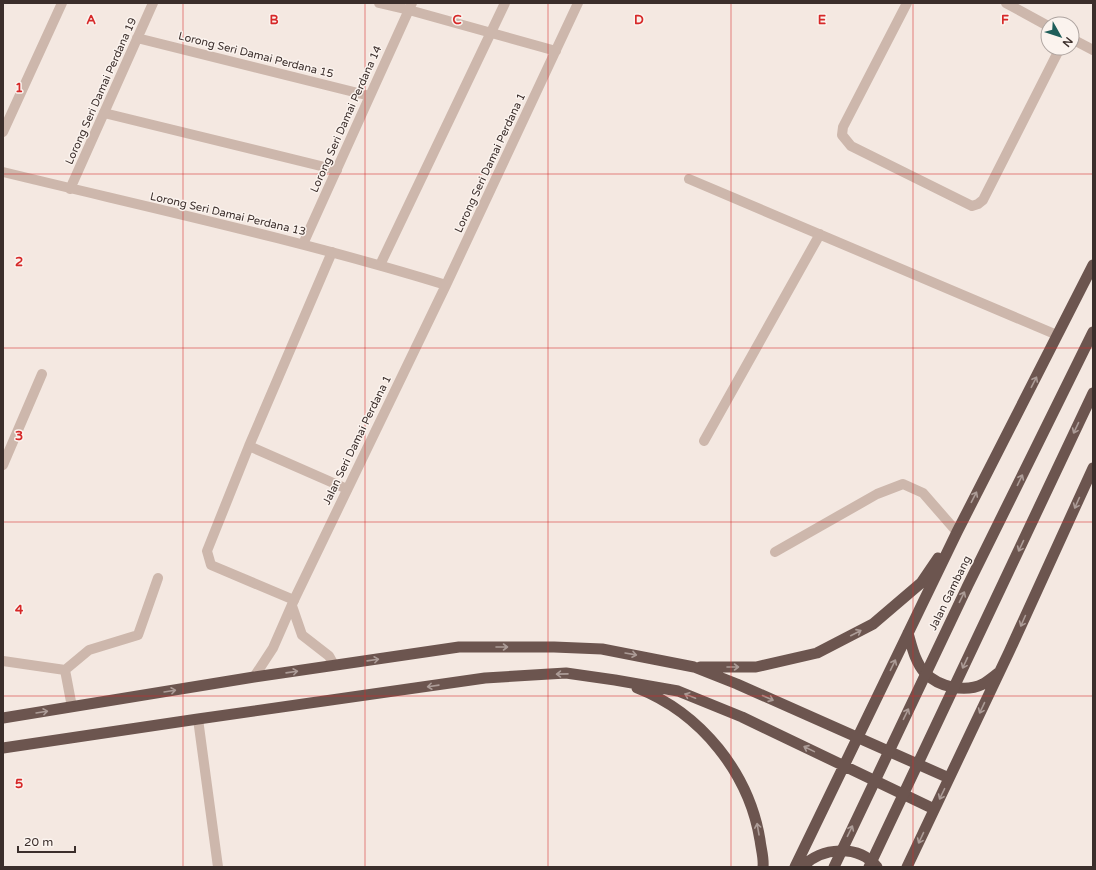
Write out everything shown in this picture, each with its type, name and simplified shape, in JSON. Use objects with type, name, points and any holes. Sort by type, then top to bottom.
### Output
[{"type":"highway","points":[[795,867],[957,532],[1093,265]]},
{"type":"highway","name":"Jalan Gambang","points":[[834,867],[962,599],[1093,332]]},
{"type":"highway","points":[[870,867],[1093,393]]},
{"type":"highway","points":[[907,867],[999,673],[1092,471]]},
{"type":"highway","points":[[3,718],[254,677],[459,647],[554,647],[602,649],[694,667],[756,667],[817,653],[873,624],[920,583],[957,532]]},
{"type":"highway","points":[[908,633],[914,655],[925,673],[942,685],[962,689],[982,685],[999,673]]},
{"type":"highway","points":[[694,667],[949,778]]},
{"type":"highway","points":[[3,748],[486,678],[566,673],[678,691],[742,717],[934,809]]},
{"type":"highway","points":[[615,680],[654,695],[689,718],[719,748],[742,783],[757,823],[764,867]]},
{"type":"highway","points":[[802,867],[826,852],[850,851],[871,860],[876,867]]},
{"type":"street","points":[[3,132],[62,3]]},
{"type":"street","name":"Lorong Seri Damai Perdana 19","points":[[70,189],[153,3]]},
{"type":"street","points":[[379,3],[410,7],[490,33],[556,51],[578,3]]},
{"type":"street","points":[[380,265],[505,3]]},
{"type":"street","points":[[907,3],[843,127],[842,135],[851,146],[972,206],[983,200],[1056,56]]},
{"type":"street","points":[[1006,3],[1040,22]]},
{"type":"street","name":"Lorong Seri Damai Perdana 14","points":[[303,244],[410,7]]},
{"type":"street","name":"Lorong Seri Damai Perdana 15","points":[[137,38],[370,96]]},
{"type":"street","points":[[1080,43],[1093,50]]},
{"type":"street","name":"Lorong Seri Damai Perdana 1","points":[[446,285],[556,51]]},
{"type":"street","points":[[104,113],[337,170]]},
{"type":"street","name":"Lorong Seri Damai Perdana 13","points":[[3,172],[303,244],[446,285]]},
{"type":"street","points":[[689,178],[1058,335]]},
{"type":"street","points":[[704,441],[820,234]]},
{"type":"street","points":[[332,252],[249,446],[207,551],[211,565],[293,603],[302,635],[329,656],[334,665]]},
{"type":"street","name":"Jalan Seri Damai Perdana 1","points":[[254,677],[273,648],[347,489],[446,285]]},
{"type":"street","points":[[3,465],[42,374]]},
{"type":"street","points":[[249,446],[347,489]]},
{"type":"street","points":[[775,552],[877,494],[903,484],[923,493],[957,532]]},
{"type":"street","points":[[3,661],[65,670],[89,650],[138,635],[158,578]]},
{"type":"street","points":[[65,670],[72,707]]},
{"type":"street","points":[[198,719],[218,867]]}]
